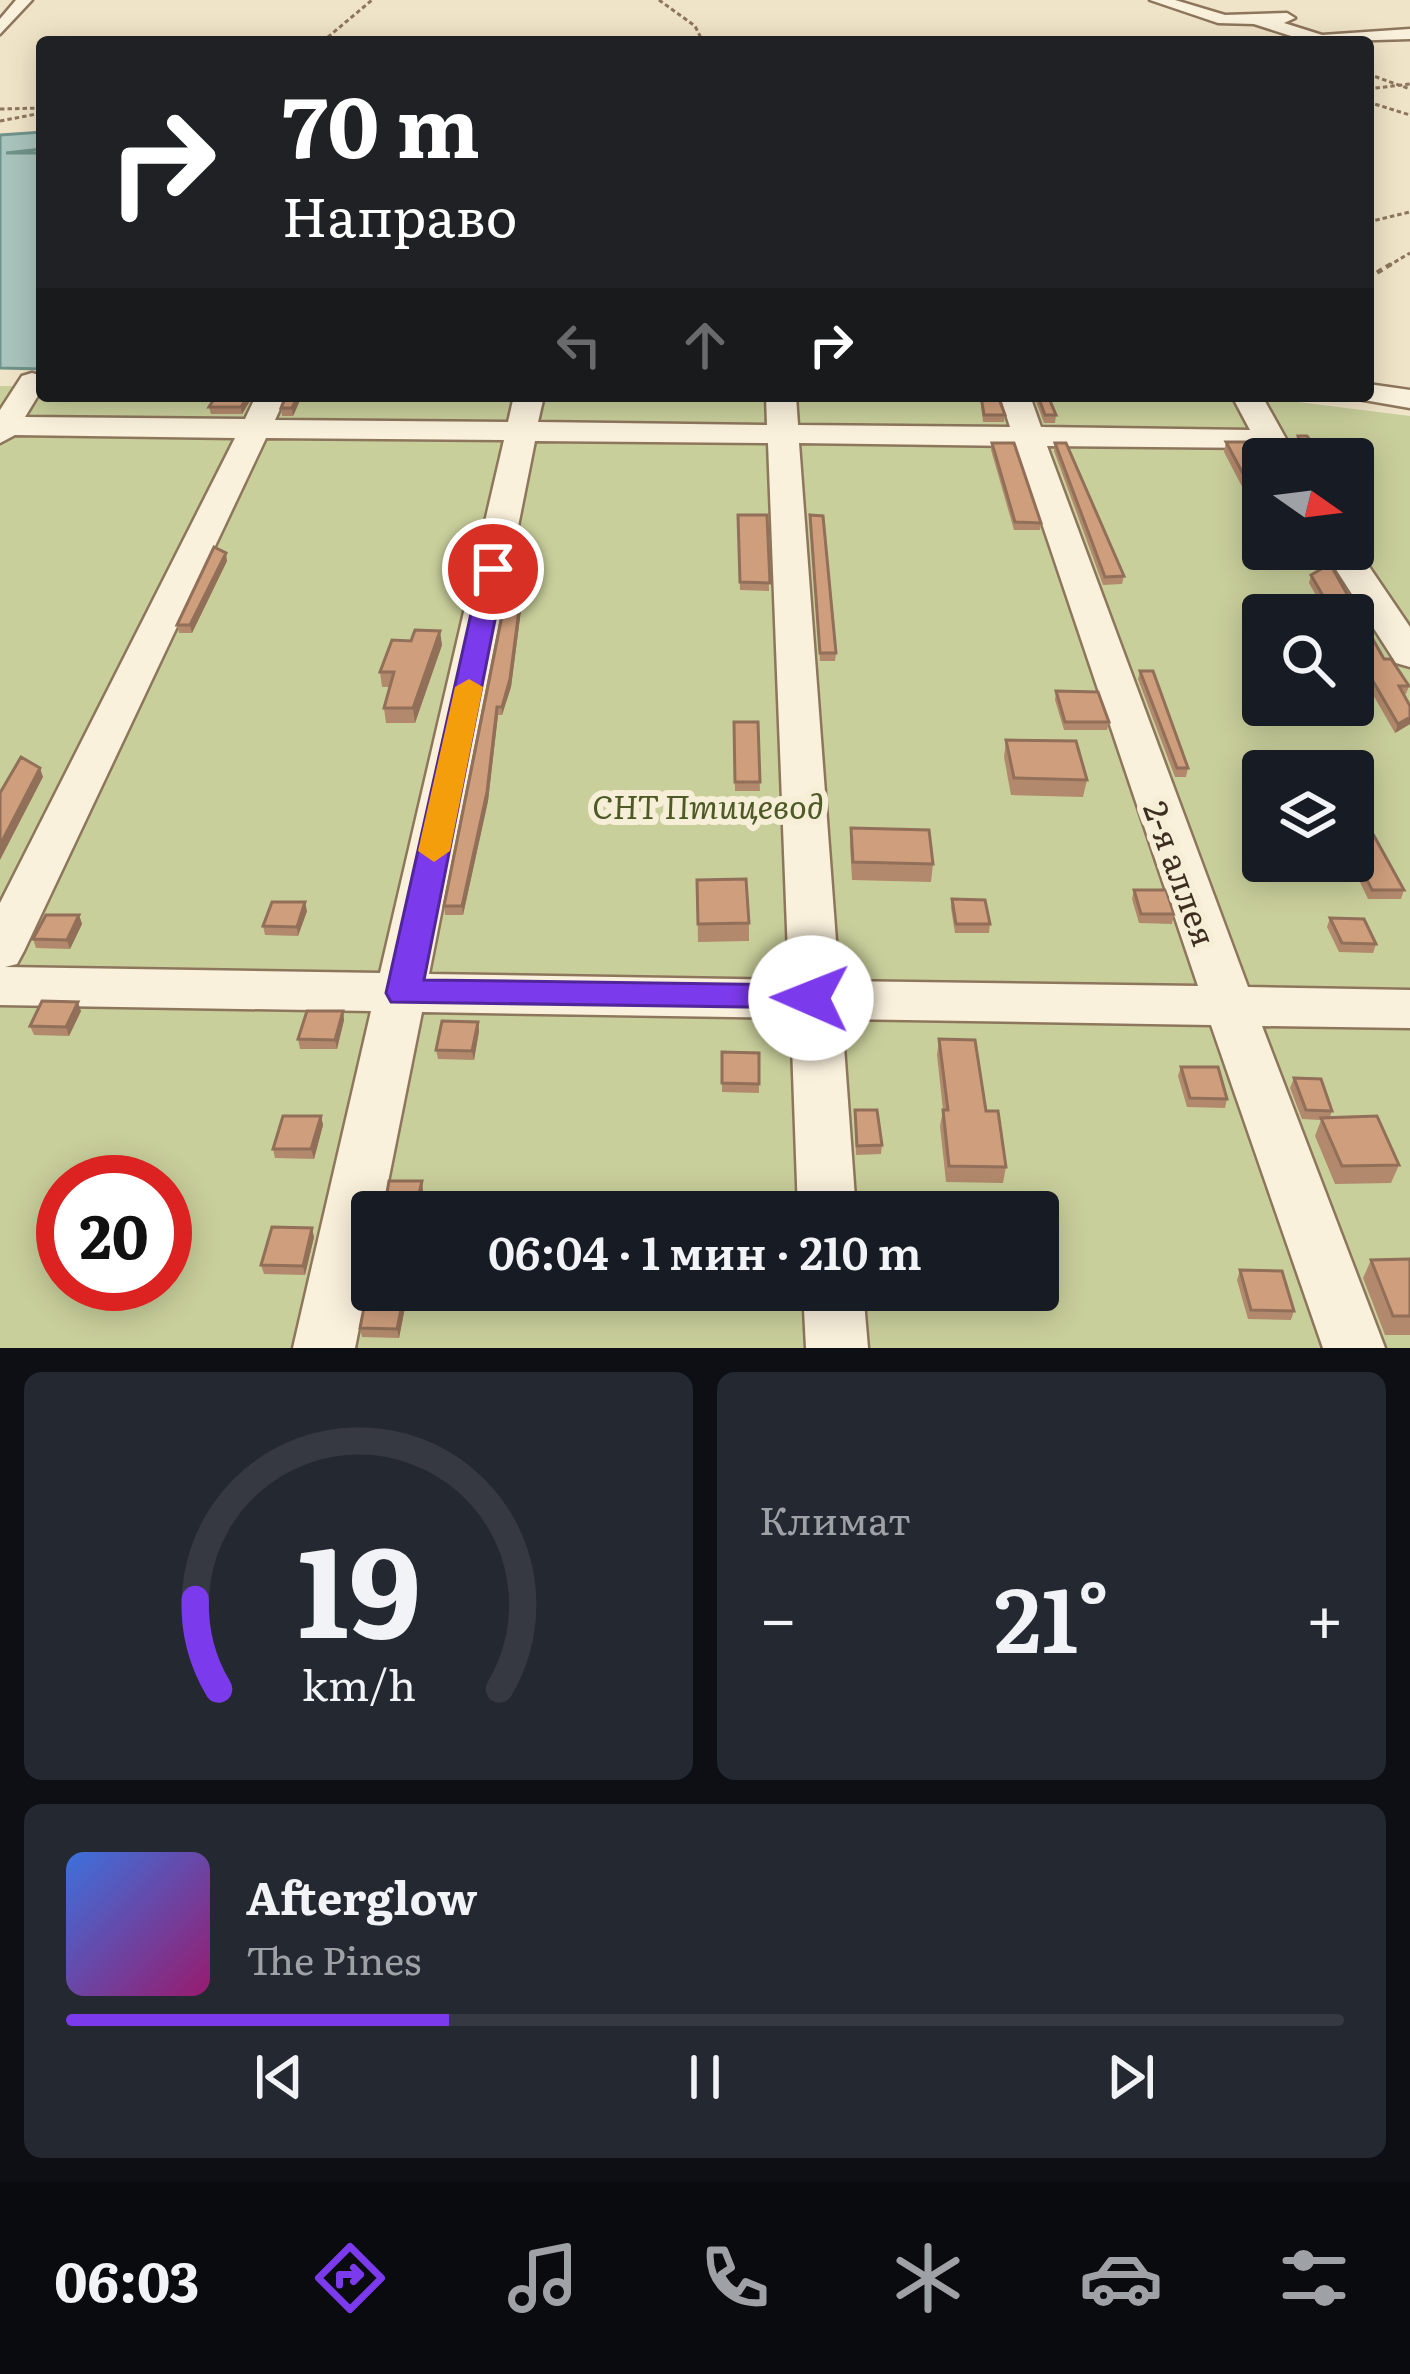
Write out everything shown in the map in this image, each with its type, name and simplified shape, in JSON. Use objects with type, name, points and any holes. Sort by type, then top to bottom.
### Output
[{"type":"street","points":[[0,29],[24,0]]},
{"type":"street","points":[[1158,0],[1211,18],[1298,17]]},
{"type":"street","points":[[1260,20],[1309,36]]},
{"type":"street","points":[[1374,36],[1410,34]]},
{"type":"street","points":[[0,382],[32,382],[3,430]]},
{"type":"street","points":[[1374,394],[1410,399]]},
{"type":"street","points":[[1250,402],[1269,438]]},
{"type":"street","points":[[3,430],[262,412],[1023,417],[1242,445]]},
{"type":"street","points":[[0,951],[262,412]]},
{"type":"street","points":[[324,1348],[525,414]]},
{"type":"street","points":[[782,415],[811,998],[825,1191]]},
{"type":"street","name":"2-я аллея","points":[[1023,417],[1089,619],[1354,1348]]},
{"type":"street","points":[[1354,570],[1410,655]]},
{"type":"street","points":[[0,986],[1410,1009]]},
{"type":"street","points":[[834,1311],[837,1348]]},
{"type":"path","points":[[329,36],[372,0]]},
{"type":"path","points":[[659,0],[695,26],[701,36]]},
{"type":"path","points":[[1374,76],[1410,87]]},
{"type":"path","points":[[1374,88],[1402,85]]},
{"type":"path","points":[[1374,104],[1410,115]]},
{"type":"path","points":[[0,109],[36,111]]},
{"type":"path","points":[[0,121],[36,112]]},
{"type":"path","points":[[1374,221],[1410,212]]},
{"type":"path","points":[[1374,274],[1410,253]]},
{"type":"green space","name":"СНТ Птицевод","points":[[0,386],[36,386],[36,402],[1299,402],[1410,416],[1410,1348],[0,1348]]},
{"type":"water","points":[[36,132],[36,150],[6,153],[36,153],[36,369],[0,368],[0,135]]},
{"type":"building","points":[[212,402],[244,402],[241,407],[209,407]]},
{"type":"building","points":[[982,402],[1000,402],[1005,415],[984,415]]},
{"type":"building","points":[[1040,402],[1051,402],[1056,415],[1045,415]]},
{"type":"building","points":[[1226,442],[1242,442],[1242,472]]},
{"type":"building","points":[[992,443],[1014,443],[1041,523],[1015,522]]},
{"type":"building","points":[[1055,443],[1066,443],[1124,576],[1105,577]]},
{"type":"building","points":[[738,515],[767,515],[770,583],[740,582]]},
{"type":"building","points":[[810,515],[823,516],[836,653],[820,653]]},
{"type":"building","points":[[214,547],[226,553],[190,625],[177,625]]},
{"type":"building","points":[[514,556],[526,556],[510,679],[502,707],[497,707],[487,792],[462,906],[444,906]]},
{"type":"building","points":[[1333,570],[1347,594],[1322,594],[1311,575]]},
{"type":"building","points":[[415,630],[440,631],[413,708],[384,708],[394,672],[380,672],[392,640],[411,641]]},
{"type":"building","points":[[1374,641],[1409,686],[1399,686],[1410,706],[1410,717],[1398,724],[1374,683]]},
{"type":"building","points":[[1140,671],[1153,671],[1188,768],[1177,768]]},
{"type":"building","points":[[1056,691],[1098,692],[1109,722],[1065,722]]},
{"type":"building","points":[[734,722],[758,722],[760,782],[735,782]]},
{"type":"building","points":[[1006,740],[1076,741],[1087,780],[1014,778]]},
{"type":"building","points":[[21,757],[40,768],[0,845],[0,793]]},
{"type":"building","points":[[851,828],[929,830],[933,864],[853,862]]},
{"type":"building","points":[[1374,836],[1404,890],[1372,890],[1368,882],[1374,882]]},
{"type":"building","points":[[746,879],[749,923],[698,924],[697,880]]},
{"type":"building","points":[[1134,890],[1166,890],[1174,914],[1141,914]]},
{"type":"building","points":[[952,899],[985,900],[990,924],[956,924]]},
{"type":"building","points":[[272,902],[305,902],[297,927],[263,926]]},
{"type":"building","points":[[46,915],[79,915],[67,940],[33,939]]},
{"type":"building","points":[[1330,918],[1364,919],[1376,944],[1342,943]]},
{"type":"building","points":[[42,1001],[78,1002],[66,1027],[30,1026]]},
{"type":"building","points":[[307,1011],[343,1011],[335,1040],[298,1039]]},
{"type":"building","points":[[442,1021],[478,1022],[472,1051],[436,1050]]},
{"type":"building","points":[[939,1039],[975,1040],[986,1111],[998,1111],[1006,1167],[949,1166]]},
{"type":"building","points":[[722,1052],[759,1053],[759,1084],[722,1083]]},
{"type":"building","points":[[1181,1067],[1218,1067],[1227,1099],[1190,1098]]},
{"type":"building","points":[[1294,1078],[1321,1079],[1332,1111],[1306,1110]]},
{"type":"building","points":[[855,1110],[877,1110],[882,1145],[857,1146]]},
{"type":"building","points":[[283,1116],[321,1116],[311,1149],[273,1149]]},
{"type":"building","points":[[1377,1116],[1399,1165],[1342,1166],[1321,1118]]},
{"type":"building","points":[[389,1181],[422,1181],[420,1191],[387,1191]]},
{"type":"building","points":[[272,1227],[312,1228],[303,1266],[261,1265]]},
{"type":"building","points":[[1410,1259],[1410,1316],[1393,1316],[1371,1260]]},
{"type":"building","points":[[1240,1270],[1282,1271],[1294,1311],[1251,1310]]},
{"type":"building","points":[[363,1311],[401,1311],[397,1329],[360,1328]]},
{"type":"slow traffic","points":[[434,851],[469,687]]},
{"type":"route","points":[[493,569],[404,993],[811,998]]}]
